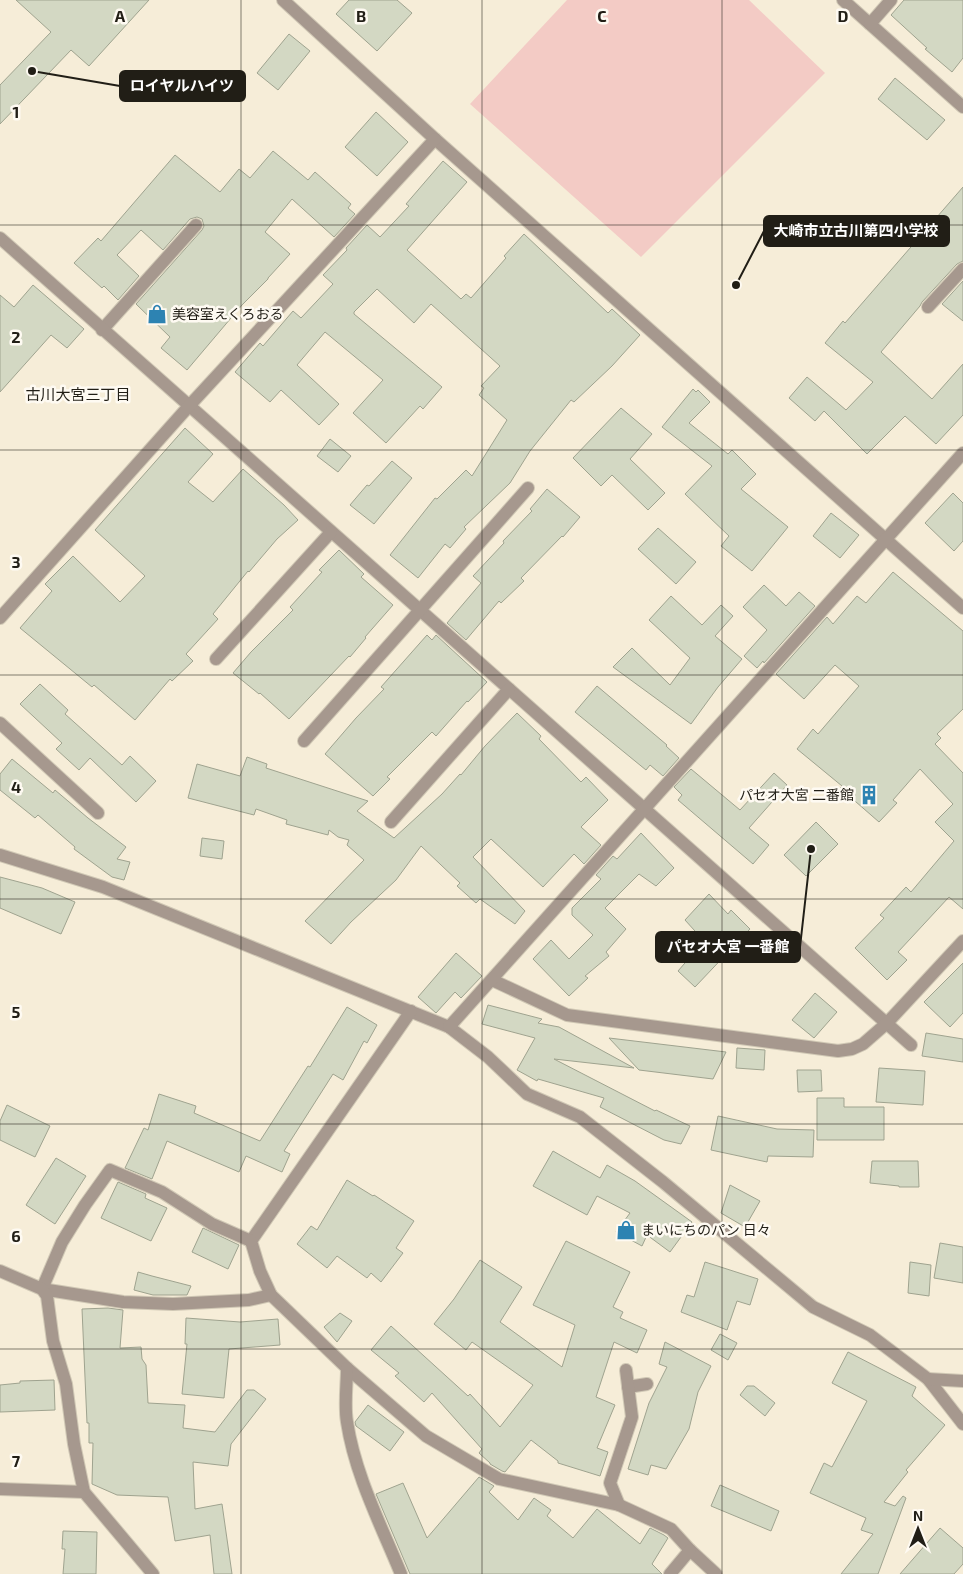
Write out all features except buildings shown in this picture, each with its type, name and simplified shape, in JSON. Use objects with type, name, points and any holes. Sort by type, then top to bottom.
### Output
[{"type":"street","points":[[283,0],[435,139],[963,608]]},
{"type":"street","points":[[843,0],[963,107]]},
{"type":"street","points":[[870,24],[891,0]]},
{"type":"street","points":[[0,618],[189,406],[435,139]]},
{"type":"street","points":[[102,330],[196,225]]},
{"type":"street","points":[[0,238],[911,1045]]},
{"type":"street","points":[[928,307],[963,269]]},
{"type":"street","points":[[449,1027],[963,452]]},
{"type":"street","points":[[304,741],[528,488]]},
{"type":"street","points":[[216,659],[331,532]]},
{"type":"street","points":[[391,822],[509,689]]},
{"type":"street","points":[[0,723],[98,813]]},
{"type":"street","points":[[0,855],[103,887],[449,1027],[488,1057],[527,1094],[580,1117],[663,1182],[813,1307],[870,1335],[928,1379],[963,1424]]},
{"type":"street","points":[[492,980],[568,1015],[838,1051],[863,1044],[887,1024],[963,941]]},
{"type":"street","points":[[251,1241],[410,1012]]},
{"type":"street","points":[[42,1289],[62,1242],[110,1170],[162,1192],[212,1224],[251,1241],[260,1271],[271,1295],[347,1368],[426,1436],[499,1479],[619,1504],[671,1529],[716,1574]]},
{"type":"street","points":[[0,1271],[42,1289],[123,1302],[173,1304],[249,1300],[271,1295]]},
{"type":"street","points":[[42,1289],[50,1305],[53,1341],[66,1384],[74,1444],[84,1492],[154,1574]]},
{"type":"street","points":[[347,1368],[347,1420],[354,1453],[365,1488],[402,1574]]},
{"type":"street","points":[[619,1504],[610,1483],[632,1417],[626,1370]]},
{"type":"street","points":[[928,1379],[963,1381]]},
{"type":"street","points":[[628,1388],[648,1384]]},
{"type":"street","points":[[0,1489],[84,1492]]},
{"type":"street","points":[[670,1574],[690,1550]]},
{"type":"shaded area","points":[[567,0],[749,0],[825,73],[641,257],[470,104]]},
{"type":"place","name":"ロイヤルハイツ","points":[[32,71]]},
{"type":"place","name":"大崎市立古川第四小学校","points":[[736,285]]},
{"type":"place","name":"美容室えくろおる","points":[[157,314]]},
{"type":"place","name":"パセオ大宮 二番館","points":[[869,795]]},
{"type":"place","name":"パセオ大宮 一番館","points":[[811,849]]},
{"type":"place","name":"まいにちのパン 日々","points":[[626,1230]]},
{"type":"district","name":"古川大宮三丁目","points":[[78,395]]}]
